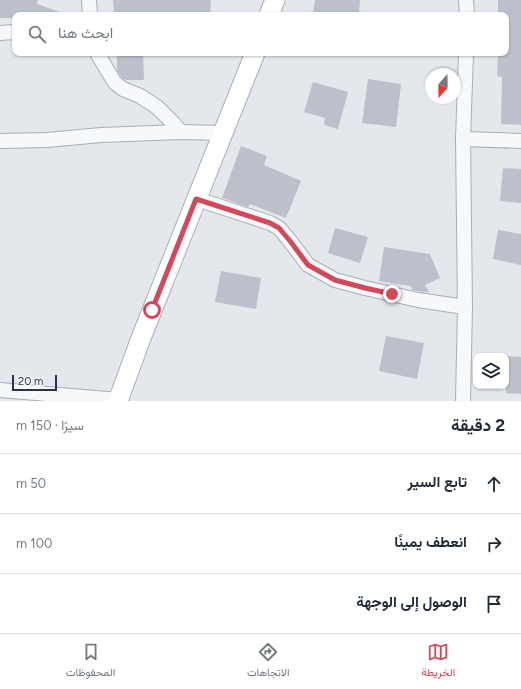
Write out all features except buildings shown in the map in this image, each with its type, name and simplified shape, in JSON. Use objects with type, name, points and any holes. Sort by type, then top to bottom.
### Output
[{"type":"street","points":[[89,0],[90,12]]},
{"type":"street","points":[[270,12],[275,0]]},
{"type":"street","points":[[466,0],[467,12]]},
{"type":"street","points":[[0,33],[12,32]]},
{"type":"street","points":[[99,56],[115,83],[123,89],[140,96],[157,107],[181,132]]},
{"type":"street","points":[[0,390],[118,400],[141,338],[254,56]]},
{"type":"street","points":[[463,401],[465,307],[463,139],[466,56]]},
{"type":"street","points":[[0,141],[46,140],[101,135],[181,132],[223,133]]},
{"type":"street","points":[[463,139],[521,141]]},
{"type":"street","points":[[196,199],[270,223],[279,228],[308,265],[335,280],[418,300],[465,307]]},
{"type":"route","points":[[152,310],[196,199],[270,223],[279,228],[308,265],[335,280],[392,294]]}]
